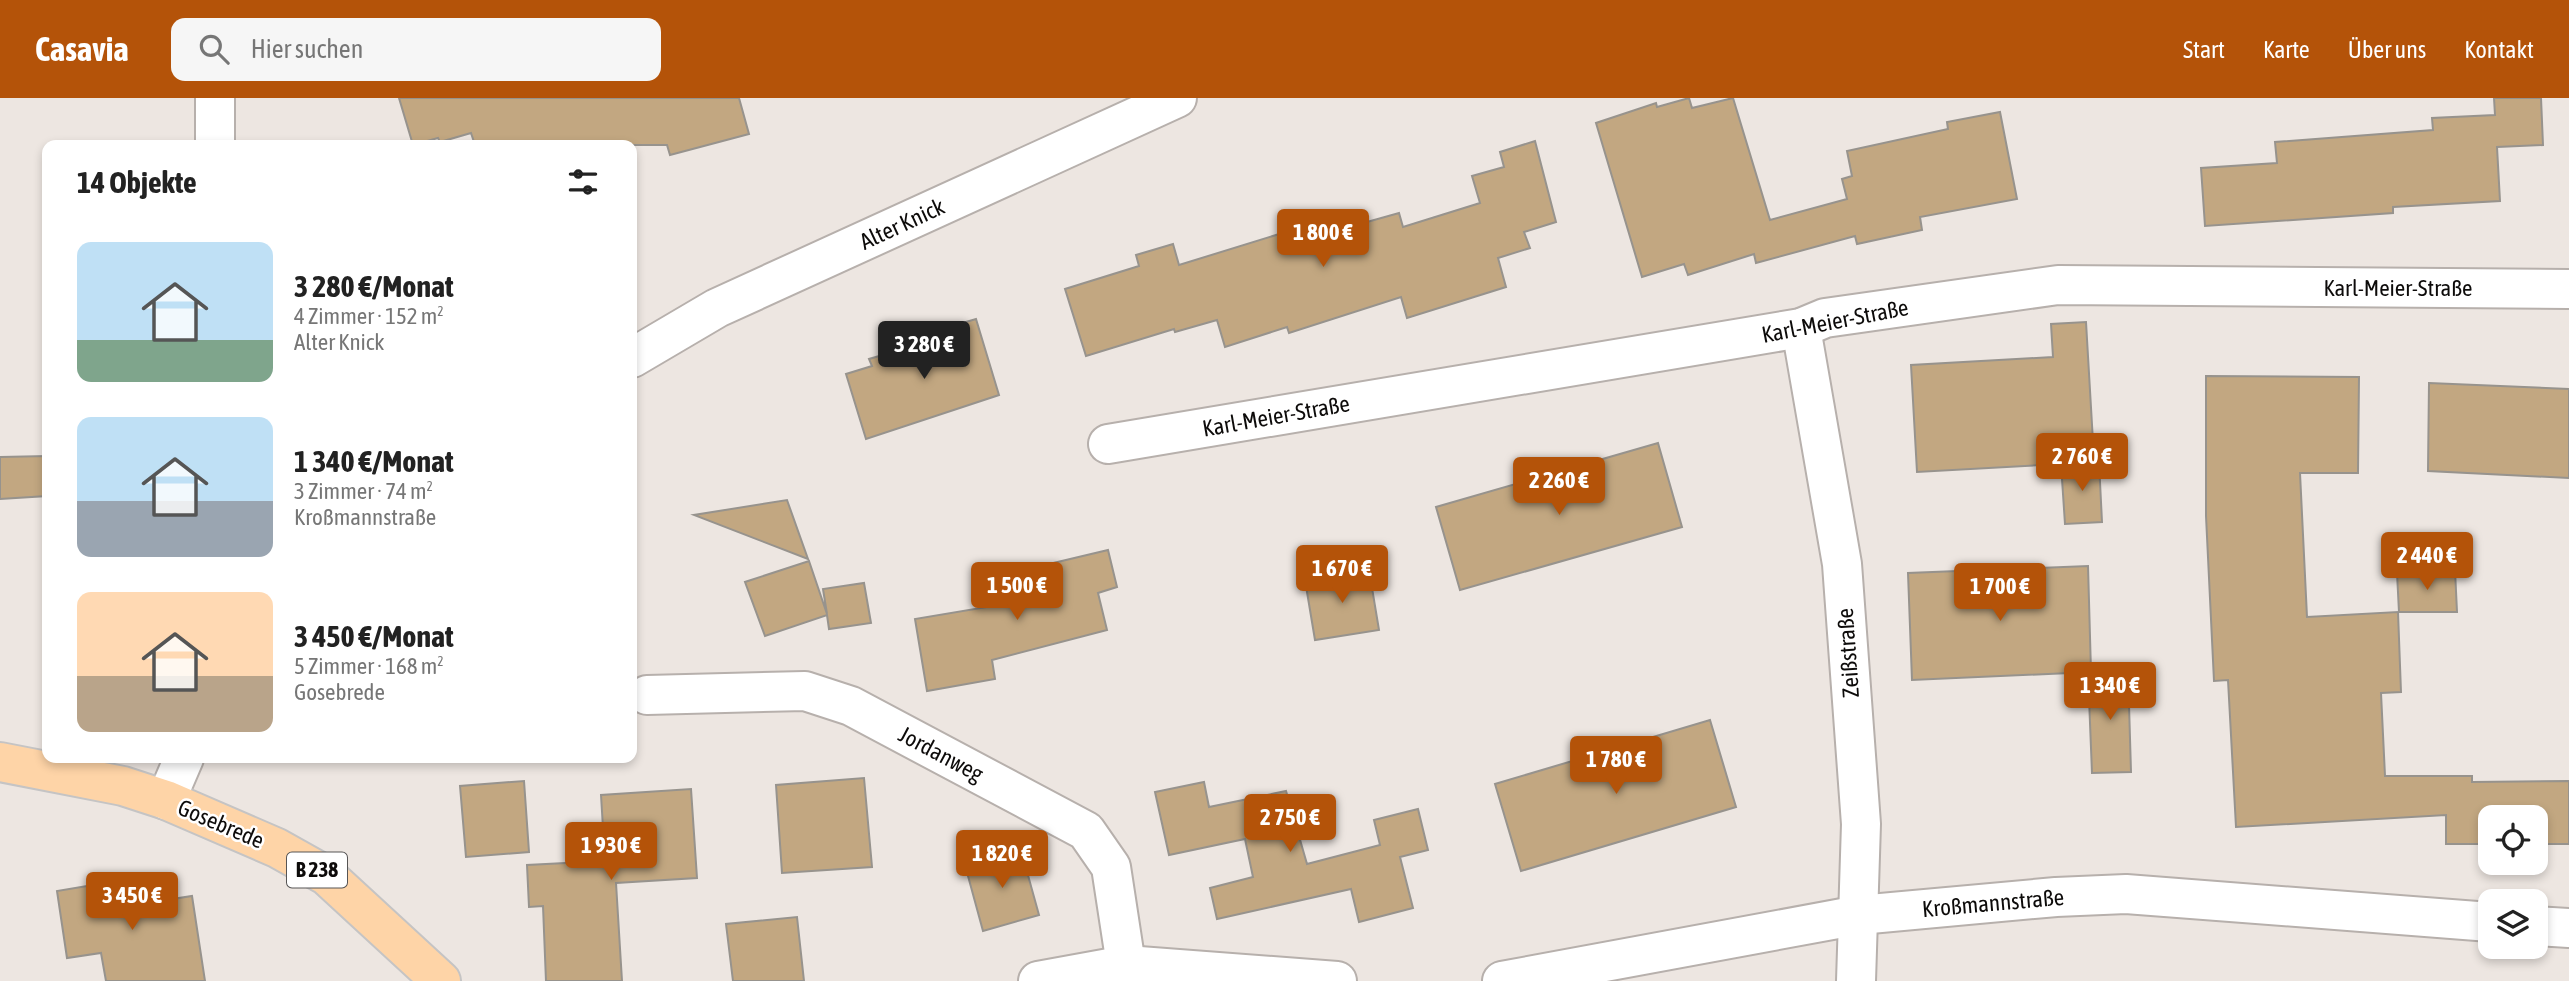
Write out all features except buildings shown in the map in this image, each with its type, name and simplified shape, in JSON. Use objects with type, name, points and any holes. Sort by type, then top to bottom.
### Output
[{"type":"main road","name":"Gosebrede","points":[[0,762],[123,786],[166,800],[277,848],[327,876],[441,981]]},
{"type":"street","points":[[215,98],[215,140]]},
{"type":"street","name":"Alter Knick","points":[[637,355],[717,308],[1177,98]]},
{"type":"street","name":"Karl-Meier-Straße","points":[[1108,444],[1801,328],[1825,318],[2058,285],[2569,289]]},
{"type":"street","name":"Zeißstraße","points":[[1801,328],[1842,564],[1861,824],[1856,981]]},
{"type":"street","name":"Jordanweg","points":[[648,695],[804,691],[851,706],[1086,831],[1111,867],[1126,965]]},
{"type":"street","points":[[166,800],[182,763]]},
{"type":"street","name":"Kroßmannstraße","points":[[1502,981],[1859,915],[2126,894],[2478,921]]},
{"type":"street","points":[[2548,927],[2569,928]]},
{"type":"street","points":[[1038,981],[1126,965],[1337,981]]}]
